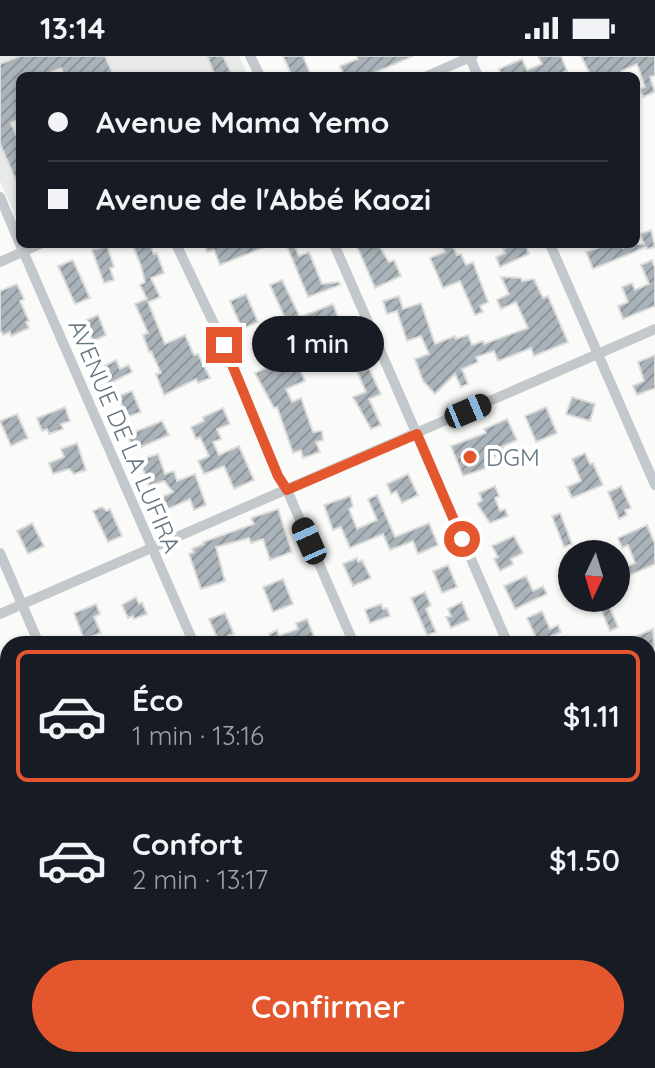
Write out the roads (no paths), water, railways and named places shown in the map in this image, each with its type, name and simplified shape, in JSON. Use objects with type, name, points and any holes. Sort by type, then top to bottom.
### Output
[{"type":"street","points":[[436,72],[471,56]]},
{"type":"street","name":"AVENUE DE LA LUFIRA","points":[[0,197],[16,234]]},
{"type":"street","points":[[0,262],[18,248]]},
{"type":"street","name":"AVENUE DE LA LUFIRA","points":[[22,248],[191,636]]},
{"type":"street","points":[[178,248],[224,345],[278,476],[287,490],[351,636]]},
{"type":"street","points":[[336,248],[505,636]]},
{"type":"street","points":[[552,248],[655,485]]},
{"type":"street","points":[[0,614],[655,329]]},
{"type":"street","points":[[0,553],[36,636]]},
{"type":"place","name":"DGM","points":[[470,457]]}]
